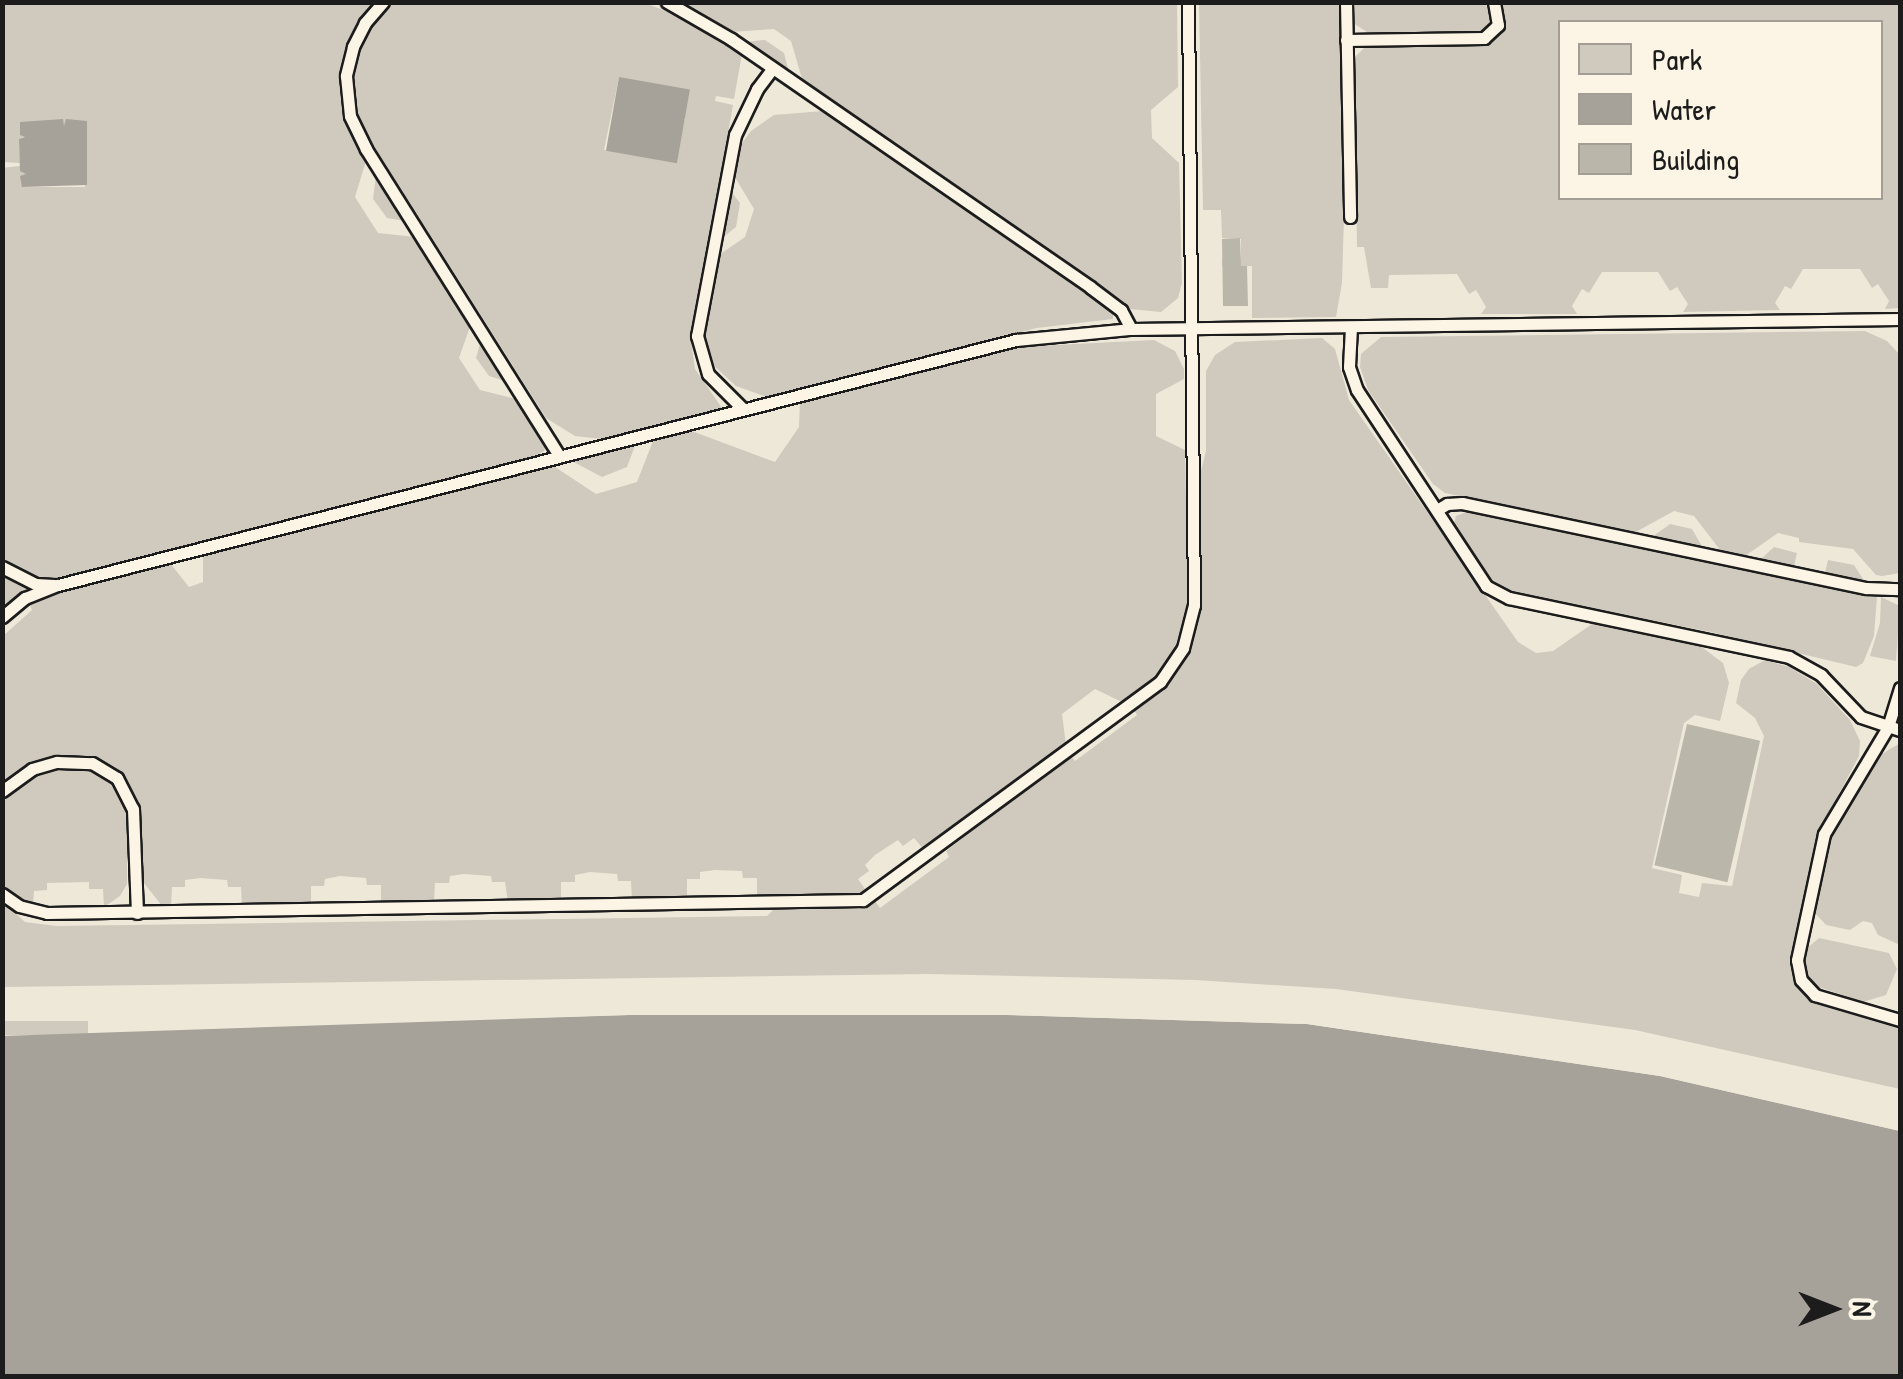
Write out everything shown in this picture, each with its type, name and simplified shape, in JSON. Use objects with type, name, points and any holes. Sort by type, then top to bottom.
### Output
[{"type":"lane","points":[[383,2],[365,23],[353,47],[346,76],[350,116],[369,154],[560,456]]},
{"type":"lane","points":[[667,2],[700,19],[773,68],[1090,287],[1121,310],[1131,328]]},
{"type":"lane","points":[[2,894],[40,913],[830,902],[873,897],[1160,682],[1177,659],[1194,605],[1188,2]]},
{"type":"lane","points":[[1346,2],[1350,217]]},
{"type":"lane","points":[[1346,40],[1484,38],[1499,22],[1494,2]]},
{"type":"lane","points":[[743,410],[708,374],[698,336],[735,135],[757,89],[773,68]]},
{"type":"lane","points":[[2,617],[26,598],[58,585],[1016,340],[1131,328],[1900,319]]},
{"type":"lane","points":[[1351,327],[1348,351],[1353,382],[1478,576],[1498,592],[1789,658],[1821,676],[1861,717],[1894,728]]},
{"type":"lane","points":[[1437,510],[1446,504],[1462,503],[1866,588],[1900,588]]},
{"type":"lane","points":[[2,567],[36,584],[58,585]]},
{"type":"lane","points":[[1900,688],[1894,728],[1824,834],[1796,966],[1804,985],[1815,995],[1900,1020]]},
{"type":"lane","points":[[2,790],[32,769],[57,762],[92,763],[118,778],[133,810],[137,913]]},
{"type":"green space","points":[[3,3],[375,3],[350,38],[341,72],[344,115],[366,161],[355,197],[378,233],[415,237],[471,324],[459,358],[480,390],[520,400],[546,445],[544,451],[533,458],[58,579],[37,578],[10,565],[3,559],[2,168],[20,166],[26,173],[22,187],[85,187],[87,121],[63,126],[63,120],[19,139],[20,163],[3,162]]},
{"type":"green space","points":[[392,3],[645,3],[692,21],[742,54],[734,99],[716,96],[715,101],[733,105],[691,341],[695,369],[722,408],[602,439],[575,436],[546,418],[359,122],[352,83],[358,53],[369,28]],"holes":[[[619,77],[685,118],[675,162],[604,150]]]},
{"type":"green space","points":[[681,3],[1177,3],[1178,87],[1151,110],[1152,138],[1179,163],[1182,283],[1178,298],[1161,312],[1130,309],[803,82],[791,41],[774,29],[731,32]]},
{"type":"green space","points":[[1199,3],[1340,3],[1344,217],[1342,283],[1336,317],[1252,318],[1252,266],[1222,266],[1222,258],[1241,257],[1241,239],[1222,238],[1221,210],[1203,210]]},
{"type":"green space","points":[[1351,3],[1485,3],[1493,20],[1481,33],[1370,34],[1353,23]]},
{"type":"green space","points":[[1501,3],[1900,3],[1900,308],[1885,309],[1889,301],[1878,284],[1872,288],[1860,269],[1803,269],[1791,289],[1785,286],[1775,303],[1780,310],[1683,312],[1688,304],[1677,287],[1670,291],[1658,272],[1602,272],[1589,293],[1582,289],[1572,306],[1577,314],[1481,314],[1486,307],[1476,290],[1469,294],[1457,274],[1389,275],[1388,288],[1371,288],[1364,247],[1357,247],[1354,58],[1366,46],[1486,43],[1504,26]]},
{"type":"green space","points":[[765,40],[784,53],[789,72],[746,42]]},
{"type":"green space","points":[[823,111],[1087,292],[1113,312],[1113,319],[1037,328],[767,397],[736,386],[711,363],[705,338],[719,255],[745,237],[754,209],[733,174],[737,150],[751,131],[774,115]]},
{"type":"green space","points":[[376,175],[405,221],[387,218],[373,199]]},
{"type":"green space","points":[[730,190],[740,203],[736,227],[721,239]]},
{"type":"green space","points":[[1865,331],[1887,341],[1900,355],[1900,573],[1882,576],[1876,575],[1853,549],[1799,542],[1799,538],[1778,533],[1745,556],[1721,551],[1694,516],[1674,511],[1634,533],[1445,493],[1433,484],[1368,390],[1360,367],[1361,354],[1381,337]]},
{"type":"green space","points":[[1322,338],[1335,349],[1349,400],[1518,642],[1536,653],[1553,651],[1595,622],[1699,645],[1723,663],[1729,683],[1720,721],[1695,715],[1684,723],[1652,868],[1682,875],[1679,893],[1699,897],[1702,883],[1732,886],[1764,736],[1755,718],[1736,703],[1741,680],[1749,669],[1765,660],[1789,667],[1817,684],[1850,720],[1860,741],[1859,756],[1816,837],[1790,964],[1795,984],[1813,1001],[1900,1027],[1900,1089],[1635,1030],[1336,989],[1195,980],[928,974],[3,987],[2,901],[25,922],[56,926],[767,916],[774,909],[846,908],[875,901],[880,908],[949,857],[946,851],[1071,756],[1075,761],[1137,715],[1133,708],[1171,677],[1190,646],[1198,610],[1196,491],[1206,451],[1206,371],[1215,355],[1235,342]]},
{"type":"green space","points":[[481,340],[508,382],[489,376],[476,358]]},
{"type":"green space","points":[[1154,340],[1175,351],[1184,369],[1184,379],[1156,394],[1156,436],[1185,450],[1188,604],[1175,652],[1152,680],[1122,702],[1095,689],[1062,714],[1066,745],[925,851],[914,838],[903,846],[898,840],[875,855],[865,865],[869,871],[858,879],[867,892],[863,894],[757,898],[757,878],[743,878],[742,871],[715,870],[700,872],[700,879],[687,879],[687,899],[632,900],[631,881],[618,881],[617,874],[590,872],[575,875],[575,882],[561,882],[561,901],[508,902],[505,882],[492,882],[491,876],[464,874],[450,876],[449,883],[435,883],[434,903],[381,904],[381,885],[367,885],[366,878],[340,876],[325,879],[324,886],[311,886],[311,904],[242,906],[241,887],[228,887],[227,880],[200,878],[185,880],[185,887],[172,887],[171,906],[163,907],[143,882],[137,799],[114,767],[90,757],[56,756],[25,767],[3,782],[3,636],[32,610],[29,603],[51,594],[170,563],[189,587],[203,582],[203,554],[552,465],[596,494],[637,482],[653,441],[689,430],[775,462],[799,427],[800,401],[1015,347]]},
{"type":"green space","points":[[636,443],[627,467],[602,477],[570,460]]},
{"type":"green space","points":[[1469,511],[1877,597],[1874,636],[1863,663],[1856,667],[1711,632],[1517,593],[1485,576],[1453,528],[1456,516]]},
{"type":"green space","points":[[1670,524],[1692,529],[1703,548],[1652,537]]},
{"type":"green space","points":[[1774,547],[1797,553],[1794,566],[1760,560]]},
{"type":"green space","points":[[1828,560],[1854,565],[1865,582],[1825,573]]},
{"type":"green space","points":[[2,574],[28,589],[4,608],[3,608]]},
{"type":"green space","points":[[1881,597],[1900,606],[1896,661],[1870,656],[1880,623]]},
{"type":"green space","points":[[1900,743],[1900,945],[1878,935],[1872,923],[1863,921],[1850,930],[1826,925],[1814,912],[1832,831],[1877,757]]},
{"type":"green space","points":[[64,766],[91,769],[106,776],[127,806],[127,884],[120,896],[104,907],[103,889],[89,889],[89,882],[47,883],[47,890],[34,891],[33,905],[3,886],[3,800],[31,776]]},
{"type":"green space","points":[[1819,938],[1889,953],[1897,969],[1886,995],[1863,1002],[1813,985],[1804,967],[1806,949]]},
{"type":"green space","points":[[2,1021],[88,1021],[88,1035],[2,1035]]},
{"type":"water","points":[[619,77],[690,90],[677,163],[606,151]]},
{"type":"water","points":[[63,119],[64,126],[66,119],[87,121],[87,185],[22,187],[20,176],[26,174],[20,171],[19,139],[25,137],[20,135],[20,122]]},
{"type":"water","points":[[629,1015],[1007,1015],[1307,1024],[1660,1076],[1900,1131],[1900,1376],[3,1376],[2,1036]]},
{"type":"pier","points":[[629,1010],[1007,1010],[1308,1019],[1661,1071],[1830,1107],[1900,1126],[1900,1131],[1660,1076],[1307,1024],[1007,1015],[629,1015],[88,1030],[88,1025]]},
{"type":"building","points":[[1240,238],[1241,266],[1247,266],[1248,306],[1223,306],[1222,239]]},
{"type":"building","points":[[1687,724],[1760,741],[1727,882],[1654,865]]}]
